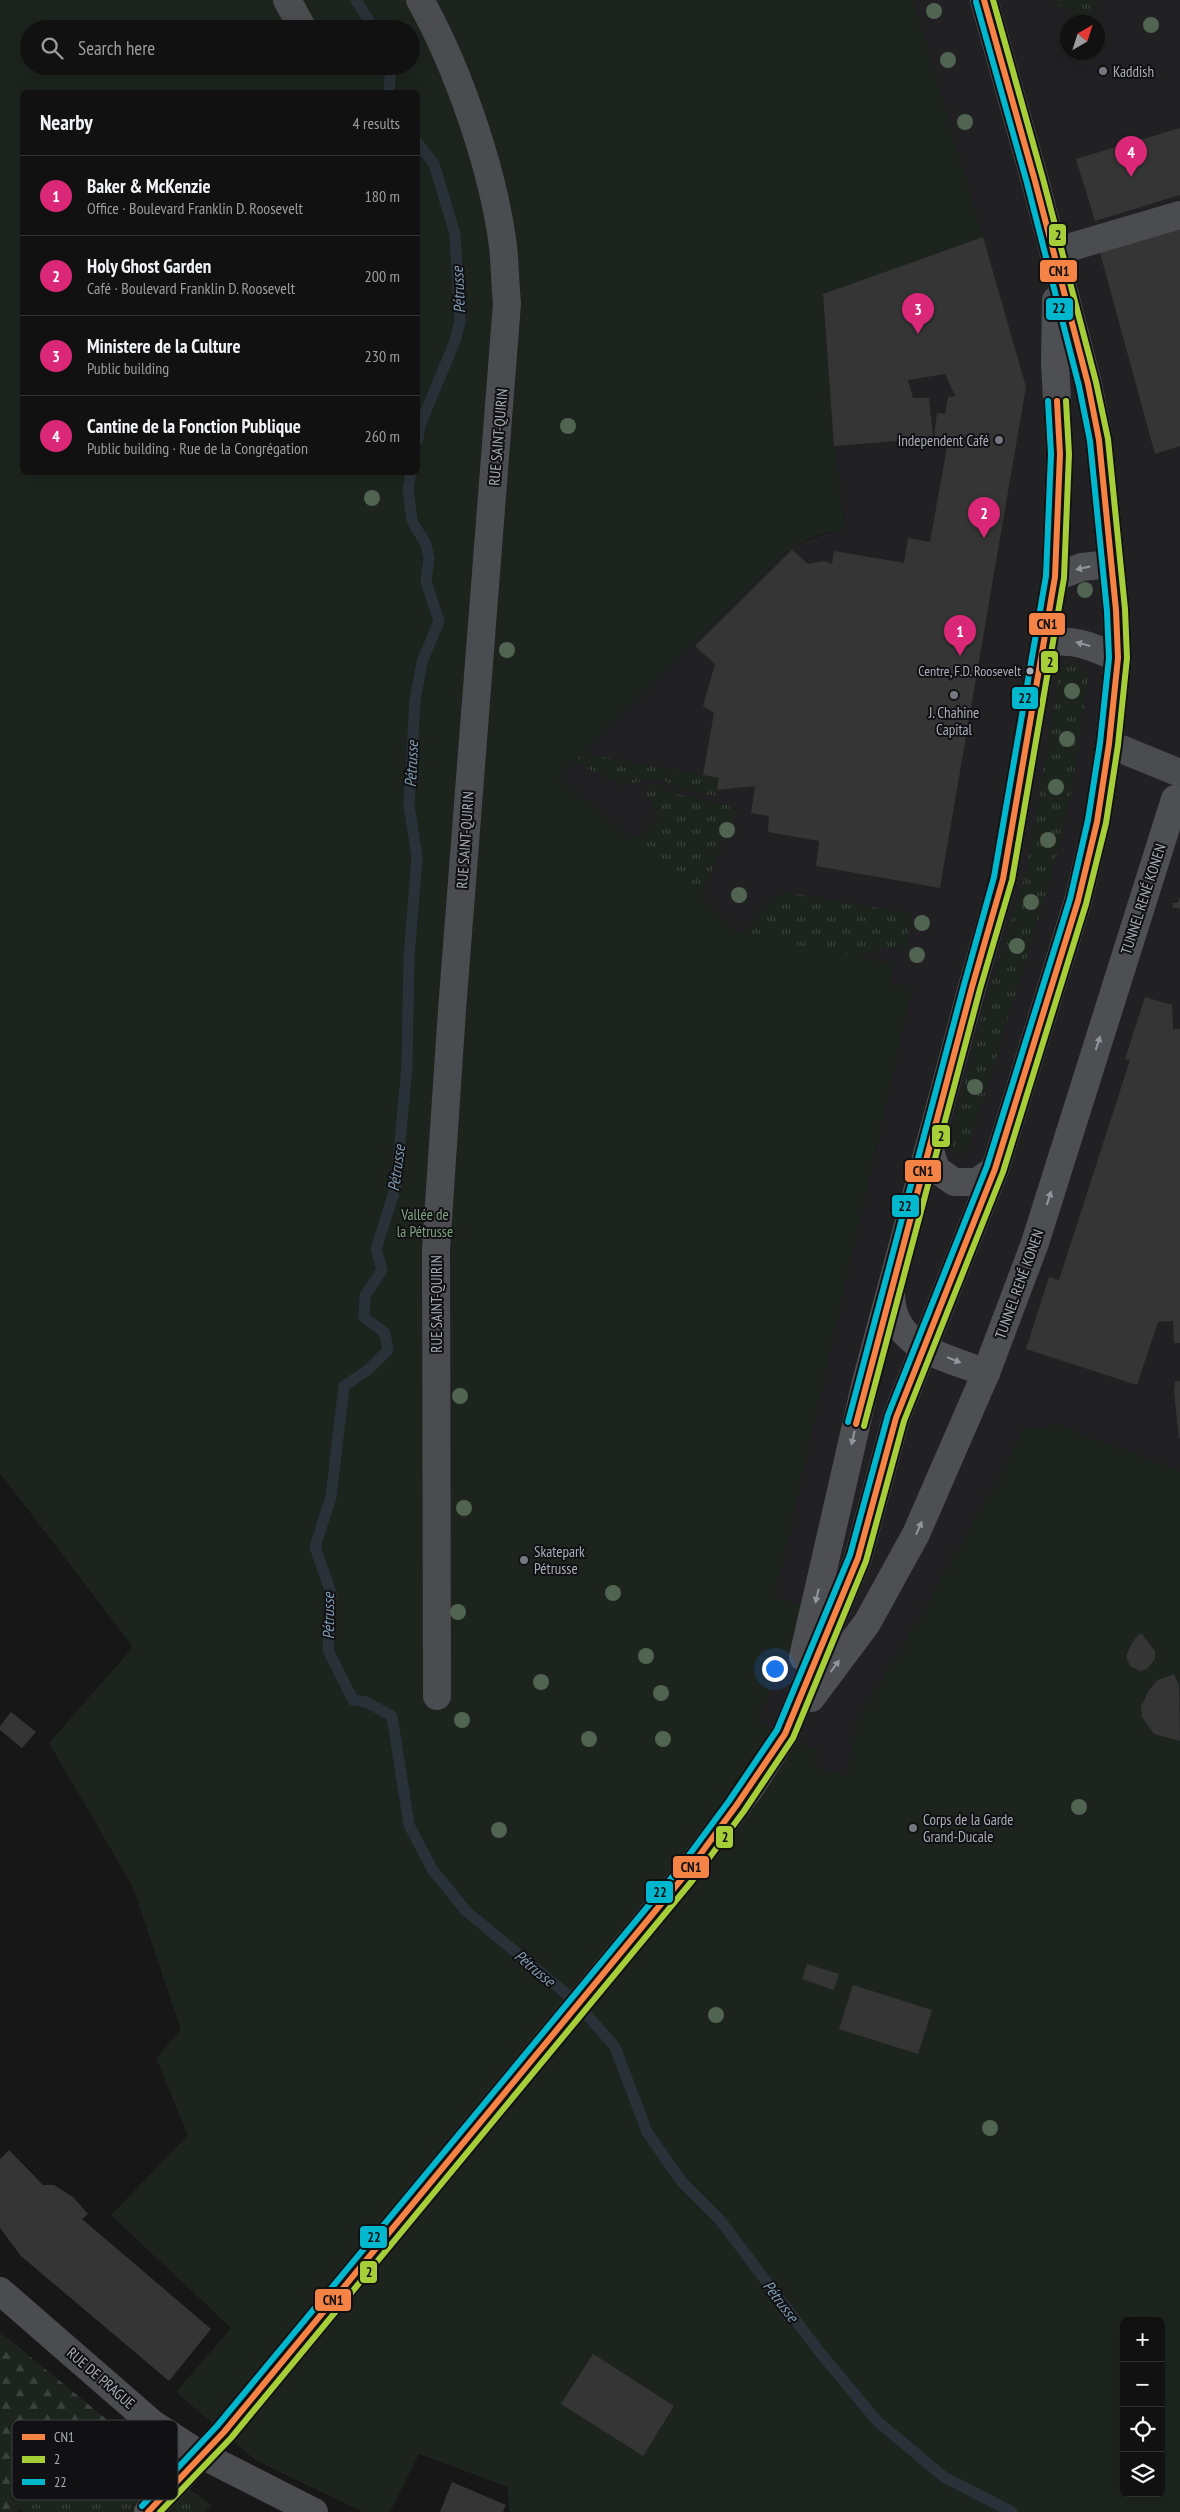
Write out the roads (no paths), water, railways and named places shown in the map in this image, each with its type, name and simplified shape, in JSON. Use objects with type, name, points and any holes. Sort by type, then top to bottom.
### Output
[{"type":"main road","points":[[178,2480],[224,2432],[685,1875],[751,1787],[785,1734],[858,1558],[896,1418],[922,1348],[995,1168],[1078,901],[1097,822],[1110,744],[1118,658],[1116,610],[1099,440],[1088,384],[984,0]]},
{"type":"main road","points":[[785,1734],[861,1404],[972,987],[1003,879],[1046,642],[1055,577],[1060,454],[1055,363],[1055,259]]},
{"type":"main road","points":[[1055,577],[1082,566],[1111,564]]},
{"type":"main road","points":[[1046,642],[1070,640],[1091,646],[1118,658]]},
{"type":"main road","name":"TUNNEL RENÉ KONEN","points":[[785,1734],[867,1623],[916,1534],[986,1373],[1035,1243],[1175,799]]},
{"type":"main road","points":[[929,1148],[936,1169],[954,1182],[977,1182],[995,1168]]},
{"type":"main road","points":[[891,1289],[891,1306],[896,1323],[907,1338],[922,1348],[986,1373]]},
{"type":"main road","points":[[148,2512],[159,2500]]},
{"type":"street","points":[[287,0],[298,20]]},
{"type":"street","name":"RUE SAINT-QUIRIN","points":[[420,0],[457,81],[486,162],[502,245],[507,303],[452,1010],[436,1248],[437,1696]]},
{"type":"street","points":[[1055,259],[1180,215]]},
{"type":"street","points":[[1110,744],[1180,773]]},
{"type":"street","name":"RUE DE PRAGUE","points":[[0,2291],[148,2420]]},
{"type":"street","name":"RUE DE PRAGUE","points":[[178,2441],[198,2454],[314,2512]]},
{"type":"waterway","name":"Pétrusse","points":[[356,0],[368,20]]},
{"type":"waterway","name":"Pétrusse","points":[[389,90],[390,75]]},
{"type":"waterway","name":"Pétrusse","points":[[420,146],[434,164],[455,234],[460,322],[455,341],[420,425]]},
{"type":"waterway","name":"Pétrusse","points":[[410,475],[408,490],[412,521],[426,544],[429,559],[426,581],[439,621],[422,662],[415,701],[409,805],[417,857],[409,957],[407,1066],[396,1186],[376,1249],[382,1270],[365,1296],[364,1317],[385,1333],[388,1350],[368,1370],[344,1386],[331,1497],[315,1547],[331,1593],[328,1650],[353,1700],[366,1702],[392,1716],[409,1825],[432,1869],[466,1911],[575,2001],[615,2047],[647,2132],[682,2182],[720,2220],[818,2350],[877,2421],[944,2477],[1012,2512]]},
{"type":"place","name":"Kaddish","points":[[1103,71]]},
{"type":"place","name":"Cantine de la Fonction Publique","points":[[1131,177]]},
{"type":"place","name":"Ministere de la Culture","points":[[918,334]]},
{"type":"place","name":"Independent Café","points":[[999,440]]},
{"type":"place","name":"Holy Ghost Garden","points":[[984,538]]},
{"type":"place","name":"Baker & McKenzie","points":[[960,656]]},
{"type":"place","name":"Centre, F.D. Roosevelt","points":[[1030,671]]},
{"type":"place","name":"J. Chahine Capital","points":[[954,695]]},
{"type":"place","name":"Skatepark Pétrusse","points":[[524,1560]]},
{"type":"place","name":"Corps de la Garde Grand-Ducale","points":[[913,1828]]},
{"type":"park label","name":"Vallée de la Pétrusse","points":[[425,1222]]}]
